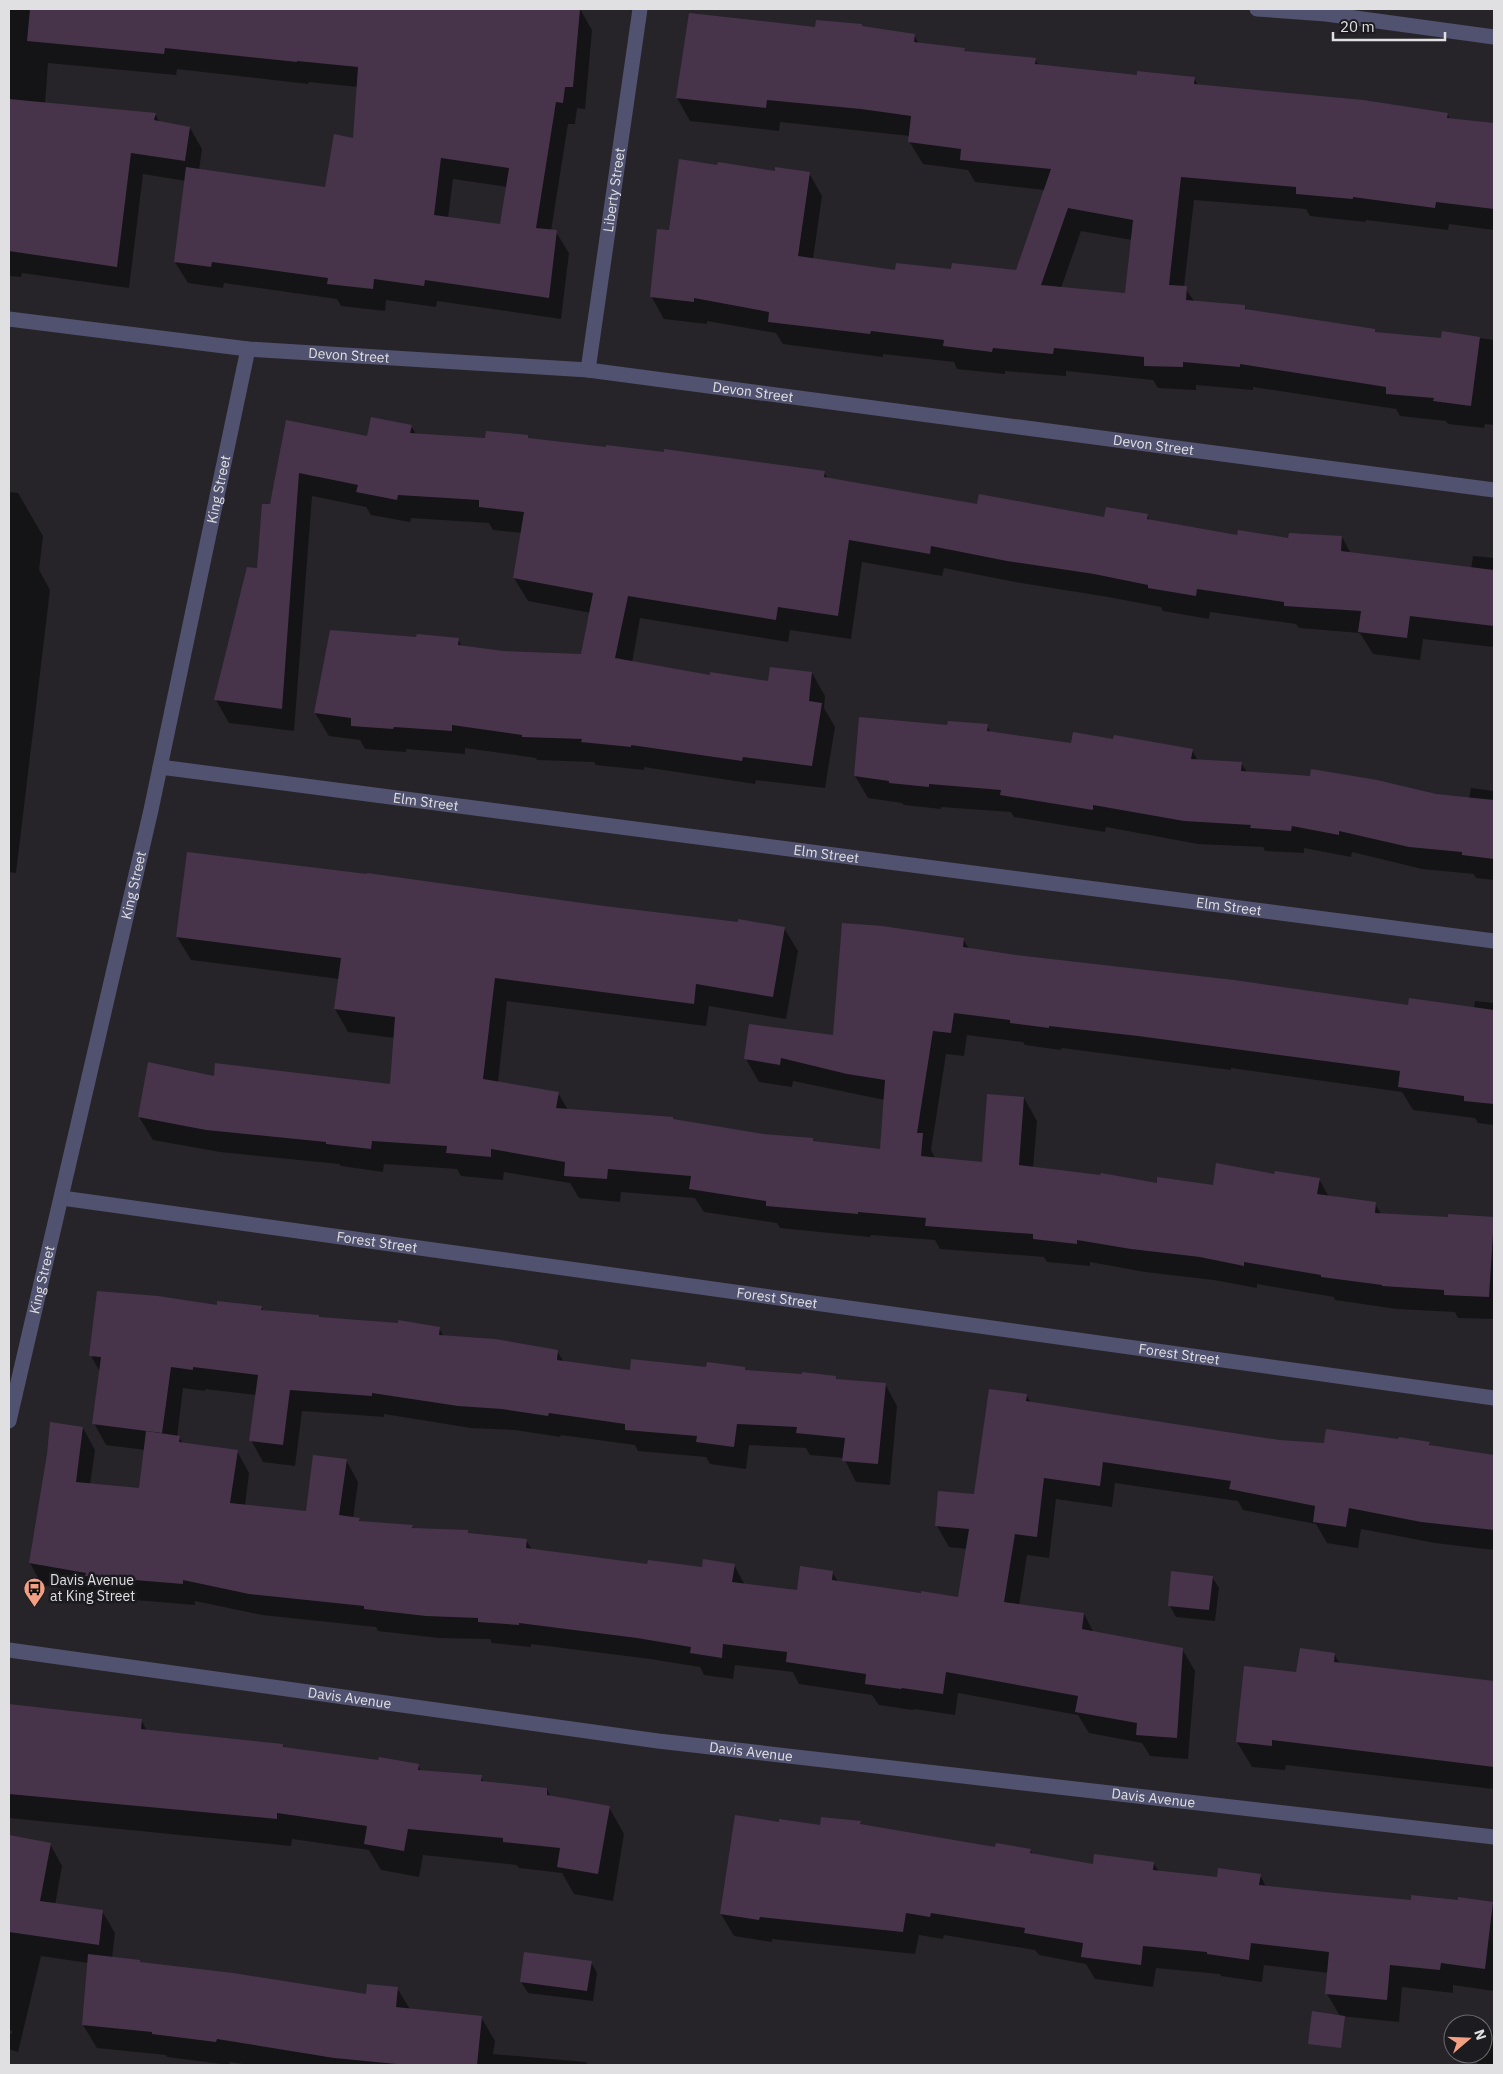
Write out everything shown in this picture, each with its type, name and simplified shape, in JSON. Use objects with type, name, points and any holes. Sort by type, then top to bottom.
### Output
[{"type":"street","name":"Liberty Street","points":[[588,370],[640,9]]},
{"type":"street","points":[[1257,9],[1326,14],[1494,37]]},
{"type":"street","name":"Devon Street","points":[[9,319],[248,349],[588,370],[1494,490]]},
{"type":"street","name":"King Street","points":[[9,1421],[160,767],[248,349]]},
{"type":"street","name":"Elm Street","points":[[160,767],[1494,941]]},
{"type":"street","name":"Forest Street","points":[[62,1198],[1494,1398]]},
{"type":"street","name":"Davis Avenue","points":[[9,1650],[658,1741],[1494,1837]]},
{"type":"building","points":[[30,9],[580,9],[573,87],[565,87],[563,103],[556,102],[536,228],[557,230],[549,298],[425,280],[424,286],[374,279],[373,289],[327,284],[328,278],[212,262],[211,267],[174,262],[186,167],[325,187],[334,134],[353,138],[358,67],[165,48],[164,54],[27,41]],"holes":[[[441,158],[509,168],[500,224],[434,215]]]},
{"type":"building","points":[[689,13],[815,27],[816,20],[862,24],[862,26],[915,34],[914,42],[965,48],[964,51],[1036,58],[1035,64],[1137,75],[1137,71],[1195,77],[1194,84],[1363,100],[1448,113],[1447,118],[1494,123],[1494,209],[1436,202],[1435,208],[1353,197],[1353,199],[1296,194],[1296,187],[1181,177],[1169,285],[1187,286],[1186,300],[1245,305],[1245,309],[1375,329],[1375,332],[1441,338],[1442,331],[1480,337],[1471,406],[1433,401],[1434,398],[1386,394],[1386,387],[1240,364],[1240,367],[1183,362],[1183,367],[1144,366],[1144,357],[1054,348],[1053,354],[993,348],[992,352],[943,346],[944,340],[871,331],[870,334],[768,322],[769,312],[694,298],[694,302],[650,297],[657,229],[669,230],[679,159],[717,165],[718,162],[775,171],[775,167],[810,172],[798,256],[895,270],[896,263],[951,269],[952,263],[1016,270],[1051,169],[960,160],[961,149],[908,142],[911,116],[767,100],[766,108],[676,98]],"holes":[[[1068,208],[1133,220],[1125,293],[1041,285]]]},
{"type":"building","points":[[9,99],[156,113],[154,120],[190,127],[185,161],[131,153],[117,267],[9,251]]},
{"type":"building","points":[[371,417],[412,425],[410,433],[485,438],[486,431],[528,435],[528,438],[606,447],[606,445],[664,452],[664,449],[825,471],[824,477],[977,504],[979,494],[1104,517],[1106,507],[1148,514],[1147,519],[1237,535],[1238,530],[1288,538],[1289,533],[1342,536],[1341,551],[1494,570],[1494,626],[1410,616],[1407,638],[1358,632],[1361,611],[1284,606],[1284,602],[1197,589],[1196,596],[1148,588],[1148,585],[1094,574],[1007,561],[931,546],[930,554],[849,540],[838,616],[778,607],[776,620],[628,596],[615,658],[710,675],[710,672],[768,681],[770,667],[812,672],[809,701],[822,703],[812,766],[743,757],[742,761],[631,745],[631,747],[581,742],[582,739],[522,737],[522,735],[452,725],[452,731],[351,726],[351,718],[314,713],[330,630],[416,637],[417,634],[459,638],[458,645],[503,651],[581,654],[593,593],[513,578],[524,512],[479,507],[479,500],[398,495],[397,500],[356,492],[358,485],[299,473],[282,709],[214,700],[247,567],[257,568],[262,504],[270,504],[286,420],[367,436]]},
{"type":"building","points":[[859,717],[947,725],[948,721],[988,724],[987,731],[1071,743],[1073,732],[1113,739],[1114,735],[1193,749],[1191,759],[1242,762],[1241,771],[1310,776],[1311,769],[1377,780],[1436,794],[1494,800],[1494,859],[1462,855],[1462,852],[1409,847],[1339,831],[1339,835],[1292,826],[1291,831],[1250,828],[1251,825],[1184,821],[1093,805],[1093,810],[1000,795],[1001,790],[929,784],[929,787],[889,783],[889,781],[854,776]]},
{"type":"building","points":[[187,852],[367,873],[604,906],[738,922],[738,919],[785,927],[773,997],[696,984],[694,1004],[495,978],[483,1079],[559,1092],[556,1108],[673,1117],[673,1119],[763,1134],[813,1138],[813,1141],[880,1149],[885,1080],[847,1074],[781,1058],[780,1065],[744,1059],[749,1024],[833,1035],[842,923],[882,926],[964,938],[963,947],[1016,955],[1234,980],[1408,1005],[1409,998],[1494,1010],[1494,1104],[1464,1101],[1464,1096],[1398,1087],[1400,1071],[1138,1036],[1010,1023],[1010,1020],[954,1013],[951,1033],[933,1031],[917,1133],[923,1133],[921,1156],[982,1162],[987,1094],[1024,1097],[1019,1165],[1100,1175],[1101,1173],[1157,1183],[1157,1177],[1213,1185],[1216,1163],[1274,1174],[1275,1171],[1320,1178],[1317,1194],[1376,1202],[1375,1213],[1448,1217],[1448,1214],[1494,1217],[1489,1297],[1444,1295],[1444,1290],[1382,1286],[1321,1277],[1321,1275],[1244,1262],[1244,1266],[1200,1257],[1131,1249],[1077,1240],[1077,1244],[1033,1239],[1033,1234],[925,1226],[926,1218],[766,1206],[766,1201],[689,1189],[691,1176],[608,1169],[607,1179],[564,1176],[565,1162],[491,1149],[491,1157],[446,1153],[447,1146],[372,1141],[371,1149],[326,1144],[326,1142],[206,1130],[138,1117],[148,1062],[214,1076],[215,1063],[390,1084],[395,1017],[334,1009],[341,958],[176,937]]},
{"type":"building","points":[[97,1291],[158,1296],[217,1305],[217,1301],[262,1306],[261,1310],[319,1315],[319,1317],[398,1323],[398,1320],[440,1327],[439,1335],[495,1339],[558,1350],[557,1360],[630,1370],[631,1359],[706,1367],[707,1362],[745,1367],[745,1370],[802,1374],[802,1372],[836,1376],[836,1379],[886,1383],[878,1464],[842,1461],[845,1438],[796,1433],[797,1427],[737,1424],[734,1447],[696,1442],[697,1436],[625,1430],[625,1424],[549,1413],[548,1416],[502,1409],[458,1406],[372,1393],[372,1396],[290,1390],[283,1445],[249,1441],[258,1375],[193,1367],[193,1370],[171,1367],[162,1433],[92,1424],[101,1357],[89,1356]]},
{"type":"building","points":[[989,1389],[1027,1394],[1026,1401],[1279,1440],[1324,1443],[1326,1429],[1398,1439],[1399,1437],[1430,1442],[1429,1445],[1494,1455],[1494,1530],[1421,1522],[1349,1508],[1346,1527],[1313,1522],[1315,1506],[1229,1489],[1231,1481],[1103,1462],[1100,1486],[1044,1478],[1037,1537],[1015,1534],[1004,1602],[1084,1613],[1082,1629],[1183,1648],[1177,1738],[1136,1735],[1137,1723],[1075,1712],[1078,1696],[946,1672],[943,1694],[865,1684],[866,1674],[786,1662],[787,1652],[723,1644],[722,1658],[690,1653],[691,1647],[637,1638],[519,1623],[519,1625],[478,1622],[478,1618],[426,1616],[364,1609],[364,1606],[249,1594],[183,1580],[183,1584],[85,1576],[86,1573],[29,1563],[47,1454],[50,1422],[83,1427],[76,1482],[139,1488],[146,1431],[180,1436],[179,1442],[238,1450],[230,1503],[306,1511],[313,1455],[347,1459],[339,1515],[360,1518],[359,1521],[413,1525],[412,1528],[468,1530],[468,1533],[527,1539],[526,1548],[647,1564],[648,1560],[702,1567],[703,1559],[735,1564],[732,1582],[797,1590],[800,1566],[833,1571],[832,1580],[958,1597],[969,1529],[935,1526],[938,1491],[974,1494]]},
{"type":"building","points":[[1171,1571],[1213,1576],[1209,1610],[1168,1606]]},
{"type":"building","points":[[1300,1648],[1335,1653],[1334,1662],[1494,1681],[1494,1767],[1272,1740],[1272,1746],[1236,1742],[1244,1666],[1296,1672]]},
{"type":"building","points":[[9,1704],[142,1719],[141,1729],[283,1744],[283,1747],[378,1760],[379,1757],[419,1764],[418,1770],[482,1775],[481,1781],[547,1788],[547,1795],[610,1806],[598,1874],[557,1867],[560,1848],[503,1842],[503,1838],[408,1829],[404,1851],[364,1844],[367,1826],[277,1813],[277,1819],[9,1794]]},
{"type":"building","points":[[735,1815],[779,1822],[779,1819],[820,1825],[821,1817],[861,1821],[860,1824],[995,1847],[996,1843],[1031,1849],[1030,1853],[1093,1864],[1094,1854],[1154,1862],[1153,1870],[1217,1877],[1218,1868],[1261,1874],[1259,1885],[1411,1900],[1411,1895],[1458,1900],[1458,1897],[1493,1902],[1485,1969],[1441,1963],[1440,1970],[1390,1965],[1387,2000],[1325,1994],[1329,1952],[1251,1943],[1249,1960],[1207,1954],[1207,1952],[1143,1946],[1141,1965],[1081,1957],[1083,1943],[1024,1933],[1025,1928],[931,1913],[930,1917],[906,1913],[903,1932],[760,1917],[759,1920],[720,1914]]},
{"type":"building","points":[[9,1835],[51,1843],[40,1901],[103,1910],[99,1945],[9,1932]]},
{"type":"building","points":[[524,1952],[592,1961],[587,1991],[520,1982]]},
{"type":"building","points":[[88,1954],[233,1973],[366,1994],[367,1984],[398,1987],[396,2007],[482,2016],[477,2065],[407,2065],[334,2058],[217,2039],[216,2042],[152,2034],[152,2032],[82,2025]]},
{"type":"building","points":[[1312,2011],[1345,2016],[1341,2048],[1308,2044]]},
{"type":"place","name":"Davis Avenue at King Street","points":[[34,1607]]}]
